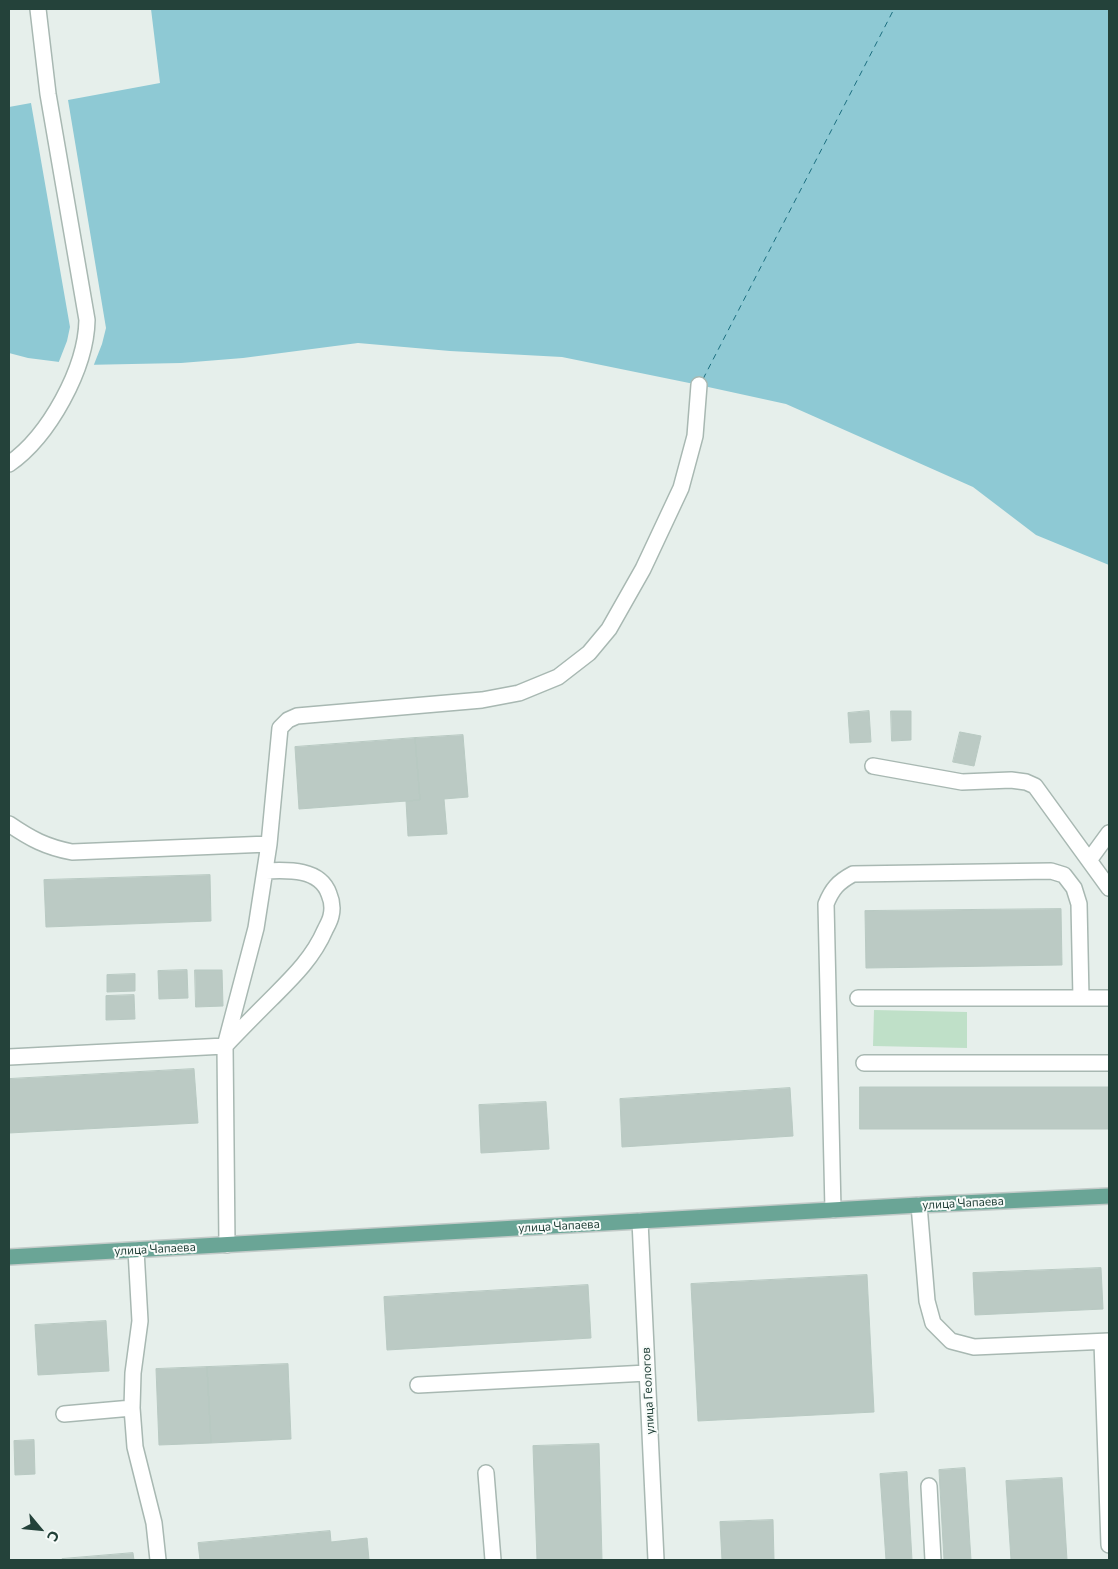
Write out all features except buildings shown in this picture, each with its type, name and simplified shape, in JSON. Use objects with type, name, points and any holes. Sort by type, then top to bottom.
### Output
[{"type":"main road","name":"улица Чапаева","points":[[9,1257],[919,1205],[1109,1196]]},
{"type":"street","points":[[9,464],[38,437],[58,408],[87,337],[87,320],[48,94],[38,9]]},
{"type":"street","points":[[227,1245],[225,1046],[256,928],[265,871],[280,728],[288,720],[297,716],[482,700],[519,693],[558,677],[589,653],[609,630],[643,569],[681,488],[694,436],[700,385]]},
{"type":"street","points":[[873,766],[962,782],[1011,780],[1026,782],[1035,786],[1090,859],[1109,888]]},
{"type":"street","points":[[9,824],[34,840],[54,848],[72,852],[268,844]]},
{"type":"street","points":[[1090,859],[1109,833]]},
{"type":"street","points":[[9,1057],[225,1046],[311,956],[331,918],[332,902],[328,889],[317,879],[304,872],[286,870],[265,871]]},
{"type":"street","points":[[834,1210],[826,904],[831,892],[842,880],[853,874],[1051,871],[1064,875],[1074,888],[1078,904],[1081,998]]},
{"type":"street","points":[[858,998],[1109,998]]},
{"type":"street","points":[[864,1063],[1109,1063]]},
{"type":"street","points":[[919,1205],[927,1301],[933,1323],[951,1341],[974,1347],[1106,1342],[1109,1545]]},
{"type":"street","name":"улица Геологов","points":[[640,1221],[656,1560]]},
{"type":"street","points":[[136,1250],[140,1321],[133,1373],[132,1408],[135,1447],[154,1523],[158,1560]]},
{"type":"street","points":[[418,1385],[646,1373]]},
{"type":"street","points":[[64,1414],[132,1408]]},
{"type":"street","points":[[486,1473],[493,1560]]},
{"type":"street","points":[[929,1486],[933,1560]]},
{"type":"green space","points":[[874,1010],[967,1012],[967,1048],[873,1046]]},
{"type":"water","points":[[9,9],[1109,9],[1109,565],[1036,535],[973,487],[786,404],[562,357],[450,351],[358,343],[243,358],[181,363],[83,365],[28,358],[9,353]]},
{"type":"pier","points":[[9,9],[151,9],[160,83],[68,100],[106,328],[93,367],[82,368],[58,364],[70,327],[31,103],[9,107]]},
{"type":"ferry route","points":[[703,379],[894,9]]}]
